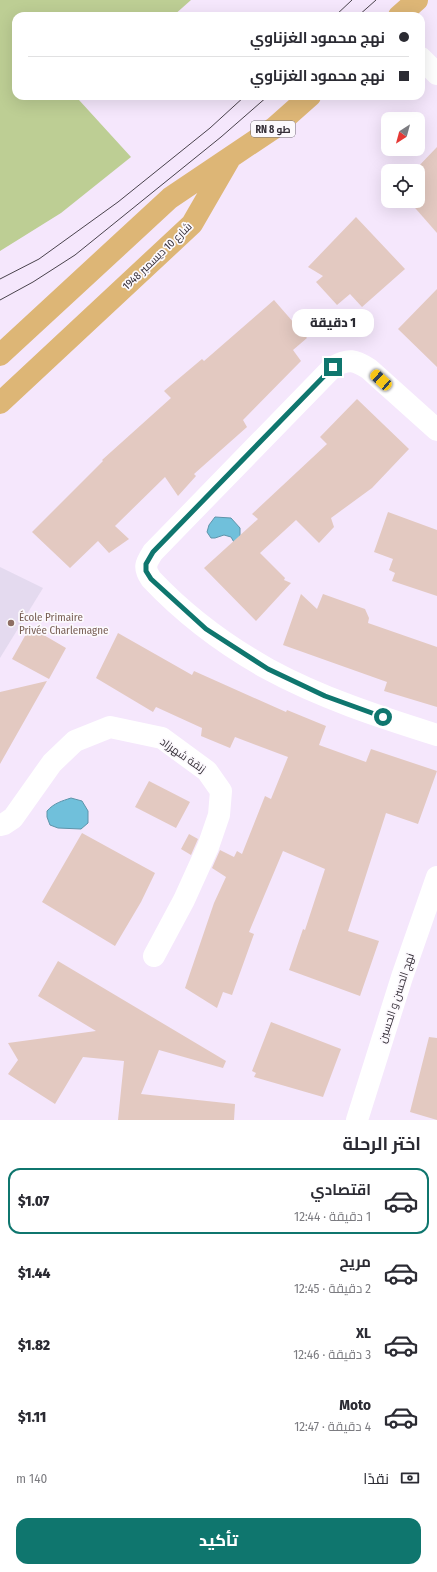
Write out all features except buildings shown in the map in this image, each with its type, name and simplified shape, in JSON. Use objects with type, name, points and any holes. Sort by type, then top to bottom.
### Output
[{"type":"main road","points":[[404,12],[417,0]]},
{"type":"main road","name":"RN 8 طو","points":[[232,156],[274,128],[306,100]]},
{"type":"main road","points":[[0,355],[170,198],[232,156]]},
{"type":"main road","name":"شارع 10 ديسمبر 1948","points":[[0,403],[192,224],[232,156]]},
{"type":"street","points":[[425,62],[437,74]]},
{"type":"street","points":[[437,430],[370,370],[359,363],[350,361],[342,362],[333,367],[153,552],[146,564],[146,571],[151,579],[206,629],[268,669],[325,696],[370,713],[437,735]]},
{"type":"street","name":"زنقة شهرزاد","points":[[0,825],[13,818],[52,763],[75,741],[110,727],[162,738],[208,771],[221,791],[218,815],[208,847],[184,900],[154,956]]},
{"type":"street","name":"نهج الحسن و الحسين","points":[[357,1120],[402,977],[437,877]]},
{"type":"shaded area","name":"École Primaire Privée Charlemagne","points":[[0,567],[43,588],[0,658]]},
{"type":"green space","points":[[0,0],[191,0],[178,12],[12,12],[12,100],[79,100],[131,157],[61,213],[0,251]]},
{"type":"water","points":[[215,517],[231,518],[240,528],[240,540],[235,544],[231,537],[224,535],[211,538],[207,532],[209,525]]},
{"type":"water","points":[[71,798],[82,801],[88,811],[88,823],[81,829],[58,828],[50,825],[47,817],[47,811],[55,804]]},
{"type":"tram line","points":[[339,12],[352,0]]},
{"type":"tram line","points":[[362,12],[376,0]]},
{"type":"tram line","points":[[0,279],[39,259],[118,202],[210,128],[241,100]]},
{"type":"tram line","points":[[0,300],[33,282],[75,255],[221,137],[263,100]]},
{"type":"place","name":"École Primaire Privée Charlemagne","points":[[11,623]]},
{"type":"route","points":[[333,367],[153,552],[146,564],[146,571],[159,588],[206,629],[268,669],[325,696],[383,717]]}]
